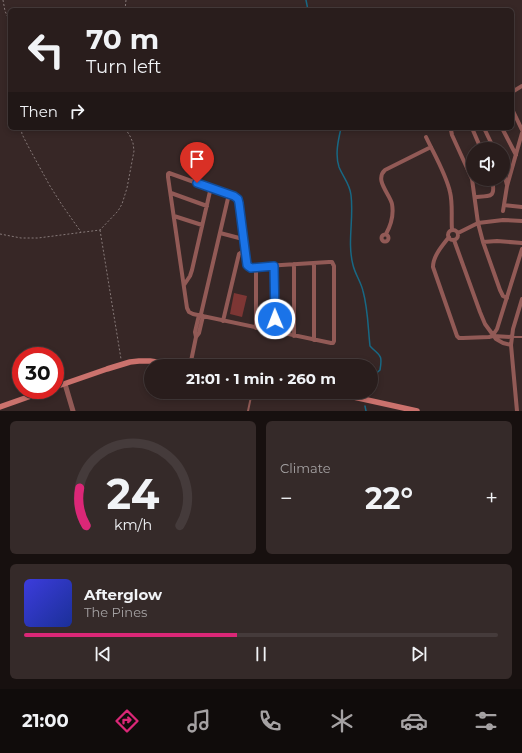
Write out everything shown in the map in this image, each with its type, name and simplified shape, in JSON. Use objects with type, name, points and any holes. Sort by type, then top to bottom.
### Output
[{"type":"main road","points":[[65,384],[122,364],[144,361]]},
{"type":"main road","points":[[0,407],[23,399]]},
{"type":"main road","points":[[358,399],[396,409],[417,411]]},
{"type":"street","points":[[514,113],[522,130]]},
{"type":"street","points":[[451,130],[472,179],[478,223],[483,242],[500,290],[503,296],[507,298]]},
{"type":"street","points":[[473,130],[478,142]]},
{"type":"street","points":[[485,130],[491,142]]},
{"type":"street","points":[[503,130],[516,155]]},
{"type":"street","points":[[510,176],[522,133]]},
{"type":"street","points":[[426,137],[450,192],[452,230],[449,232],[449,237],[437,254],[433,267],[456,334],[458,338],[493,336],[512,337]]},
{"type":"street","points":[[386,234],[392,221],[393,209],[381,180],[382,174],[385,170],[431,147]]},
{"type":"street","points":[[169,173],[211,187],[236,197],[239,200],[246,262],[251,268],[329,262],[333,264],[333,343],[331,344],[223,321],[191,313],[188,310],[168,176],[169,173]]},
{"type":"street","points":[[474,197],[492,195],[494,190],[493,186]]},
{"type":"street","points":[[503,211],[507,186]]},
{"type":"street","points":[[184,285],[192,270],[211,187]]},
{"type":"street","points":[[171,193],[207,206]]},
{"type":"street","points":[[191,359],[196,337],[200,333],[201,315],[229,194]]},
{"type":"street","points":[[504,205],[522,207]]},
{"type":"street","points":[[174,216],[202,225]]},
{"type":"street","points":[[452,230],[458,232],[478,223],[503,220],[522,221]]},
{"type":"street","points":[[454,240],[458,236],[458,232]]},
{"type":"street","points":[[220,233],[243,239]]},
{"type":"street","points":[[449,237],[454,240],[482,319],[493,336],[500,342],[511,345]]},
{"type":"street","points":[[483,242],[498,241],[522,243]]},
{"type":"street","points":[[493,336],[497,329],[522,249]]},
{"type":"street","points":[[223,321],[239,254],[245,250]]},
{"type":"street","points":[[314,263],[314,340]]},
{"type":"street","points":[[294,264],[294,336]]},
{"type":"street","points":[[274,266],[275,332]]},
{"type":"street","points":[[256,268],[256,328]]},
{"type":"street","points":[[517,411],[511,345],[522,300]]},
{"type":"street","points":[[65,384],[73,411]]},
{"type":"lane","points":[[512,337],[522,337]]},
{"type":"lane","points":[[248,411],[251,399]]},
{"type":"path","points":[[3,0],[8,18]]},
{"type":"path","points":[[21,130],[28,146],[50,186],[81,232]]},
{"type":"path","points":[[0,234],[21,238],[38,238],[100,230],[118,211],[127,188],[134,151],[133,143],[126,130]]},
{"type":"path","points":[[100,230],[122,364]]},
{"type":"shaded area","points":[[234,293],[247,296],[242,317],[230,314]]},
{"type":"waterway","points":[[306,0],[308,8]]},
{"type":"waterway","points":[[341,130],[337,158],[339,167],[348,184],[351,195],[351,256],[365,298],[370,346],[380,355],[381,358],[380,370],[378,372]]},
{"type":"waterway","points":[[365,406],[366,411]]},
{"type":"route","points":[[197,183],[234,196],[238,199],[247,265],[251,268],[274,266],[275,319]]}]
